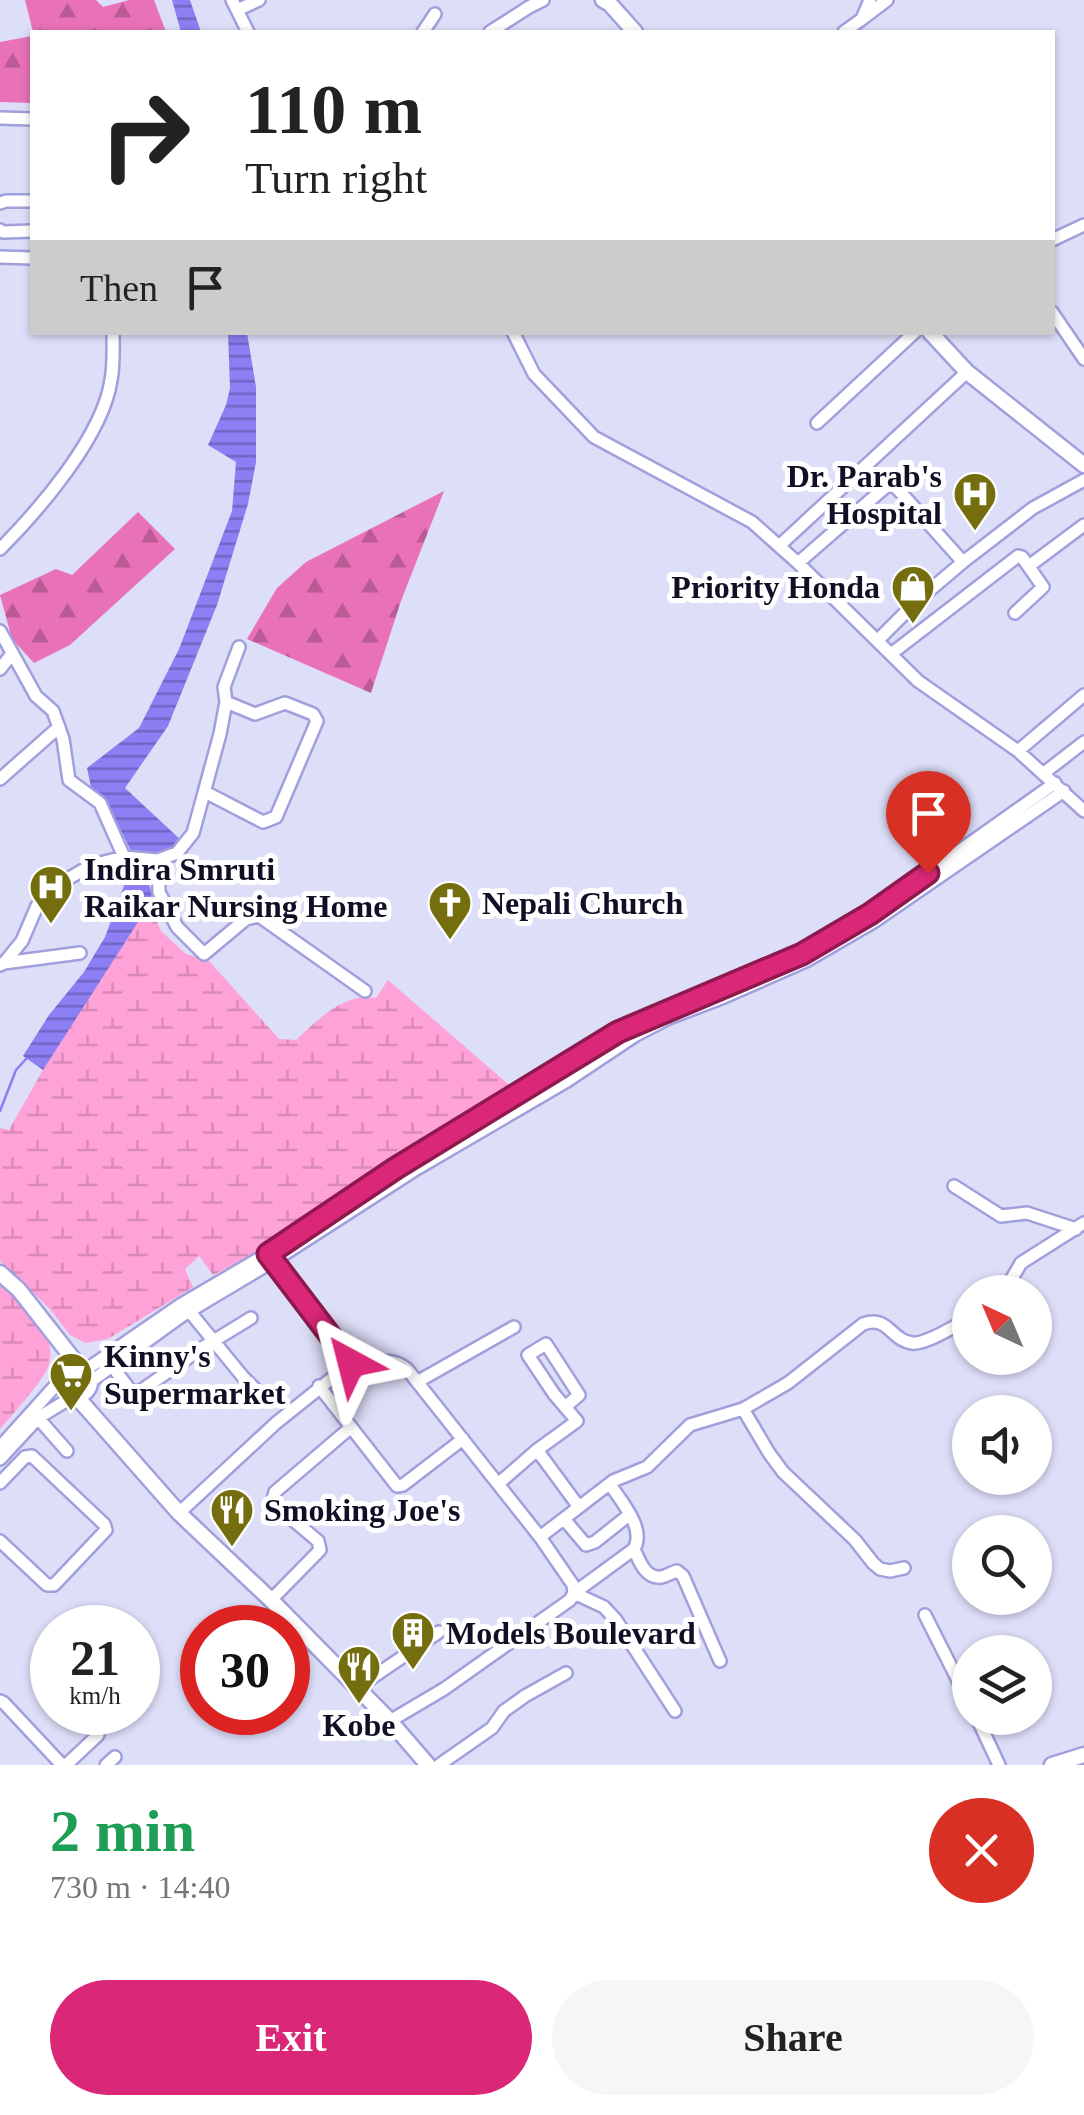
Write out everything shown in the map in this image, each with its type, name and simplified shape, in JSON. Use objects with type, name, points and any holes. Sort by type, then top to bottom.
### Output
[{"type":"main road","points":[[603,0],[633,30]]},
{"type":"main road","points":[[933,335],[967,372],[1084,465]]},
{"type":"main road","points":[[0,1273],[56,1336],[92,1412],[180,1514],[271,1600],[428,1765]]},
{"type":"main road","points":[[1052,1765],[1084,1755]]},
{"type":"street","points":[[247,30],[235,5],[259,0]]},
{"type":"street","points":[[506,29],[529,6],[543,0]]},
{"type":"street","points":[[862,19],[870,0]]},
{"type":"street","points":[[847,30],[887,0]]},
{"type":"street","points":[[425,30],[435,14]]},
{"type":"street","points":[[0,118],[30,119]]},
{"type":"street","points":[[0,203],[30,200]]},
{"type":"street","points":[[1055,238],[1084,224]]},
{"type":"street","points":[[0,230],[30,231]]},
{"type":"street","points":[[0,257],[30,258]]},
{"type":"street","points":[[1055,316],[1084,358]]},
{"type":"street","points":[[0,550],[32,518],[94,428],[111,382],[113,335]]},
{"type":"street","points":[[514,335],[534,374],[594,437],[752,522],[918,680],[1018,751],[1084,811]]},
{"type":"street","points":[[817,423],[912,335]]},
{"type":"street","points":[[779,546],[967,372]]},
{"type":"street","points":[[877,640],[963,562],[1033,508],[1084,480]]},
{"type":"street","points":[[798,563],[890,483],[963,562]]},
{"type":"street","points":[[1029,566],[1084,526]]},
{"type":"street","points":[[891,654],[1014,558],[1022,557],[1043,587],[1015,613]]},
{"type":"street","points":[[0,631],[36,696],[53,712],[64,738],[69,780],[100,802],[124,856]]},
{"type":"street","points":[[2,964],[22,941],[38,906],[62,882],[92,865],[124,856],[158,860],[177,853],[193,833],[220,734],[226,702],[224,687],[239,646]]},
{"type":"street","points":[[0,669],[12,655]]},
{"type":"street","points":[[1018,751],[1084,696]]},
{"type":"street","points":[[205,792],[262,822],[276,817],[317,720],[313,714],[285,703],[255,714],[226,702]]},
{"type":"street","points":[[0,778],[59,727]]},
{"type":"street","points":[[1044,773],[1084,742]]},
{"type":"street","points":[[0,1459],[78,1381],[112,1366],[270,1258],[636,1036],[669,1018],[806,961],[875,921],[1059,787]]},
{"type":"street","points":[[158,860],[158,892],[177,927],[204,954],[246,919],[259,916],[365,991]]},
{"type":"street","points":[[2,964],[80,952]]},
{"type":"street","points":[[954,1186],[1001,1216],[1026,1213],[1080,1226]]},
{"type":"street","points":[[1014,1275],[1021,1263],[1080,1226]]},
{"type":"street","points":[[270,1258],[351,1363],[357,1366],[399,1362],[540,1537],[573,1585],[574,1593]]},
{"type":"street","points":[[0,1447],[78,1381],[180,1306],[270,1258]]},
{"type":"street","points":[[190,1312],[242,1377],[261,1394]]},
{"type":"street","points":[[112,1366],[132,1390],[139,1392],[250,1318]]},
{"type":"street","points":[[540,1537],[610,1484],[648,1468],[690,1425],[743,1409],[788,1383],[863,1324],[881,1322],[902,1340],[914,1343],[952,1327]]},
{"type":"street","points":[[417,1382],[514,1327]]},
{"type":"street","points":[[498,1484],[577,1421],[565,1407],[538,1372],[528,1355],[546,1344],[579,1395],[565,1407]]},
{"type":"street","points":[[180,1514],[276,1423],[351,1363]]},
{"type":"street","points":[[320,1386],[397,1486],[462,1439]]},
{"type":"street","points":[[743,1409],[782,1472],[880,1569],[904,1568]]},
{"type":"street","points":[[38,1418],[67,1451]]},
{"type":"street","points":[[271,1600],[320,1550],[318,1541],[274,1504],[275,1492],[350,1428]]},
{"type":"street","points":[[537,1450],[579,1507]]},
{"type":"street","points":[[0,1484],[25,1457],[32,1456],[106,1530],[54,1585],[47,1586],[0,1541]]},
{"type":"street","points":[[390,1721],[444,1689],[570,1600],[634,1548],[638,1531],[610,1484]]},
{"type":"street","points":[[564,1519],[586,1545],[596,1542],[629,1515]]},
{"type":"street","points":[[634,1548],[651,1575],[660,1577],[677,1571],[682,1576],[720,1661]]},
{"type":"street","points":[[574,1593],[604,1607],[616,1620],[675,1711]]},
{"type":"street","points":[[925,1616],[952,1669]]},
{"type":"street","points":[[357,1688],[438,1632]]},
{"type":"street","points":[[439,1765],[492,1728],[514,1704],[566,1673]]},
{"type":"street","points":[[0,1700],[64,1765],[98,1735]]},
{"type":"street","points":[[985,1735],[999,1765]]},
{"type":"green space","points":[[25,0],[96,0],[103,7],[129,0],[154,0],[165,30],[32,30]]},
{"type":"green space","points":[[30,36],[30,103],[0,102],[0,42]]},
{"type":"green space","points":[[444,491],[401,601],[371,693],[247,639],[277,588],[306,562]]},
{"type":"green space","points":[[138,512],[175,549],[70,645],[34,663],[12,639],[0,595],[56,569],[72,575]]},
{"type":"green space","points":[[149,905],[161,931],[186,954],[209,961],[279,1039],[296,1040],[323,1016],[353,999],[376,998],[388,980],[515,1090],[407,1153],[241,1261],[213,1275],[199,1256],[185,1269],[193,1287],[108,1339],[85,1343],[70,1335],[50,1309],[0,1261],[0,1128],[9,1130],[49,1059]]},
{"type":"green space","points":[[0,1284],[37,1321],[51,1355],[40,1381],[0,1429]]},
{"type":"shaded area","points":[[172,0],[190,0],[200,30],[180,30]]},
{"type":"shaded area","points":[[228,335],[247,335],[256,387],[256,462],[248,504],[217,605],[168,726],[125,788],[182,841],[166,853],[151,853],[146,873],[152,895],[149,905],[43,1070],[23,1056],[105,937],[129,872],[131,851],[106,801],[91,787],[87,768],[139,728],[179,649],[232,511],[236,462],[208,445],[230,388]]},
{"type":"waterway","points":[[0,1111],[16,1070],[26,1059]]},
{"type":"place","name":"Dr. Parab's Hospital","points":[[975,532]]},
{"type":"place","name":"Priority Honda","points":[[913,625]]},
{"type":"place","name":"Indira Smruti Raikar Nursing Home","points":[[51,925]]},
{"type":"place","name":"Nepali Church","points":[[450,941]]},
{"type":"place","name":"Kinny's Supermarket","points":[[71,1412]]},
{"type":"place","name":"Smoking Joe's","points":[[232,1548]]},
{"type":"place","name":"Models Boulevard","points":[[413,1671]]},
{"type":"place","name":"Kobe","points":[[359,1705]]},
{"type":"route","points":[[351,1363],[268,1254],[396,1168],[618,1032],[802,954],[870,914],[928,873]]}]
